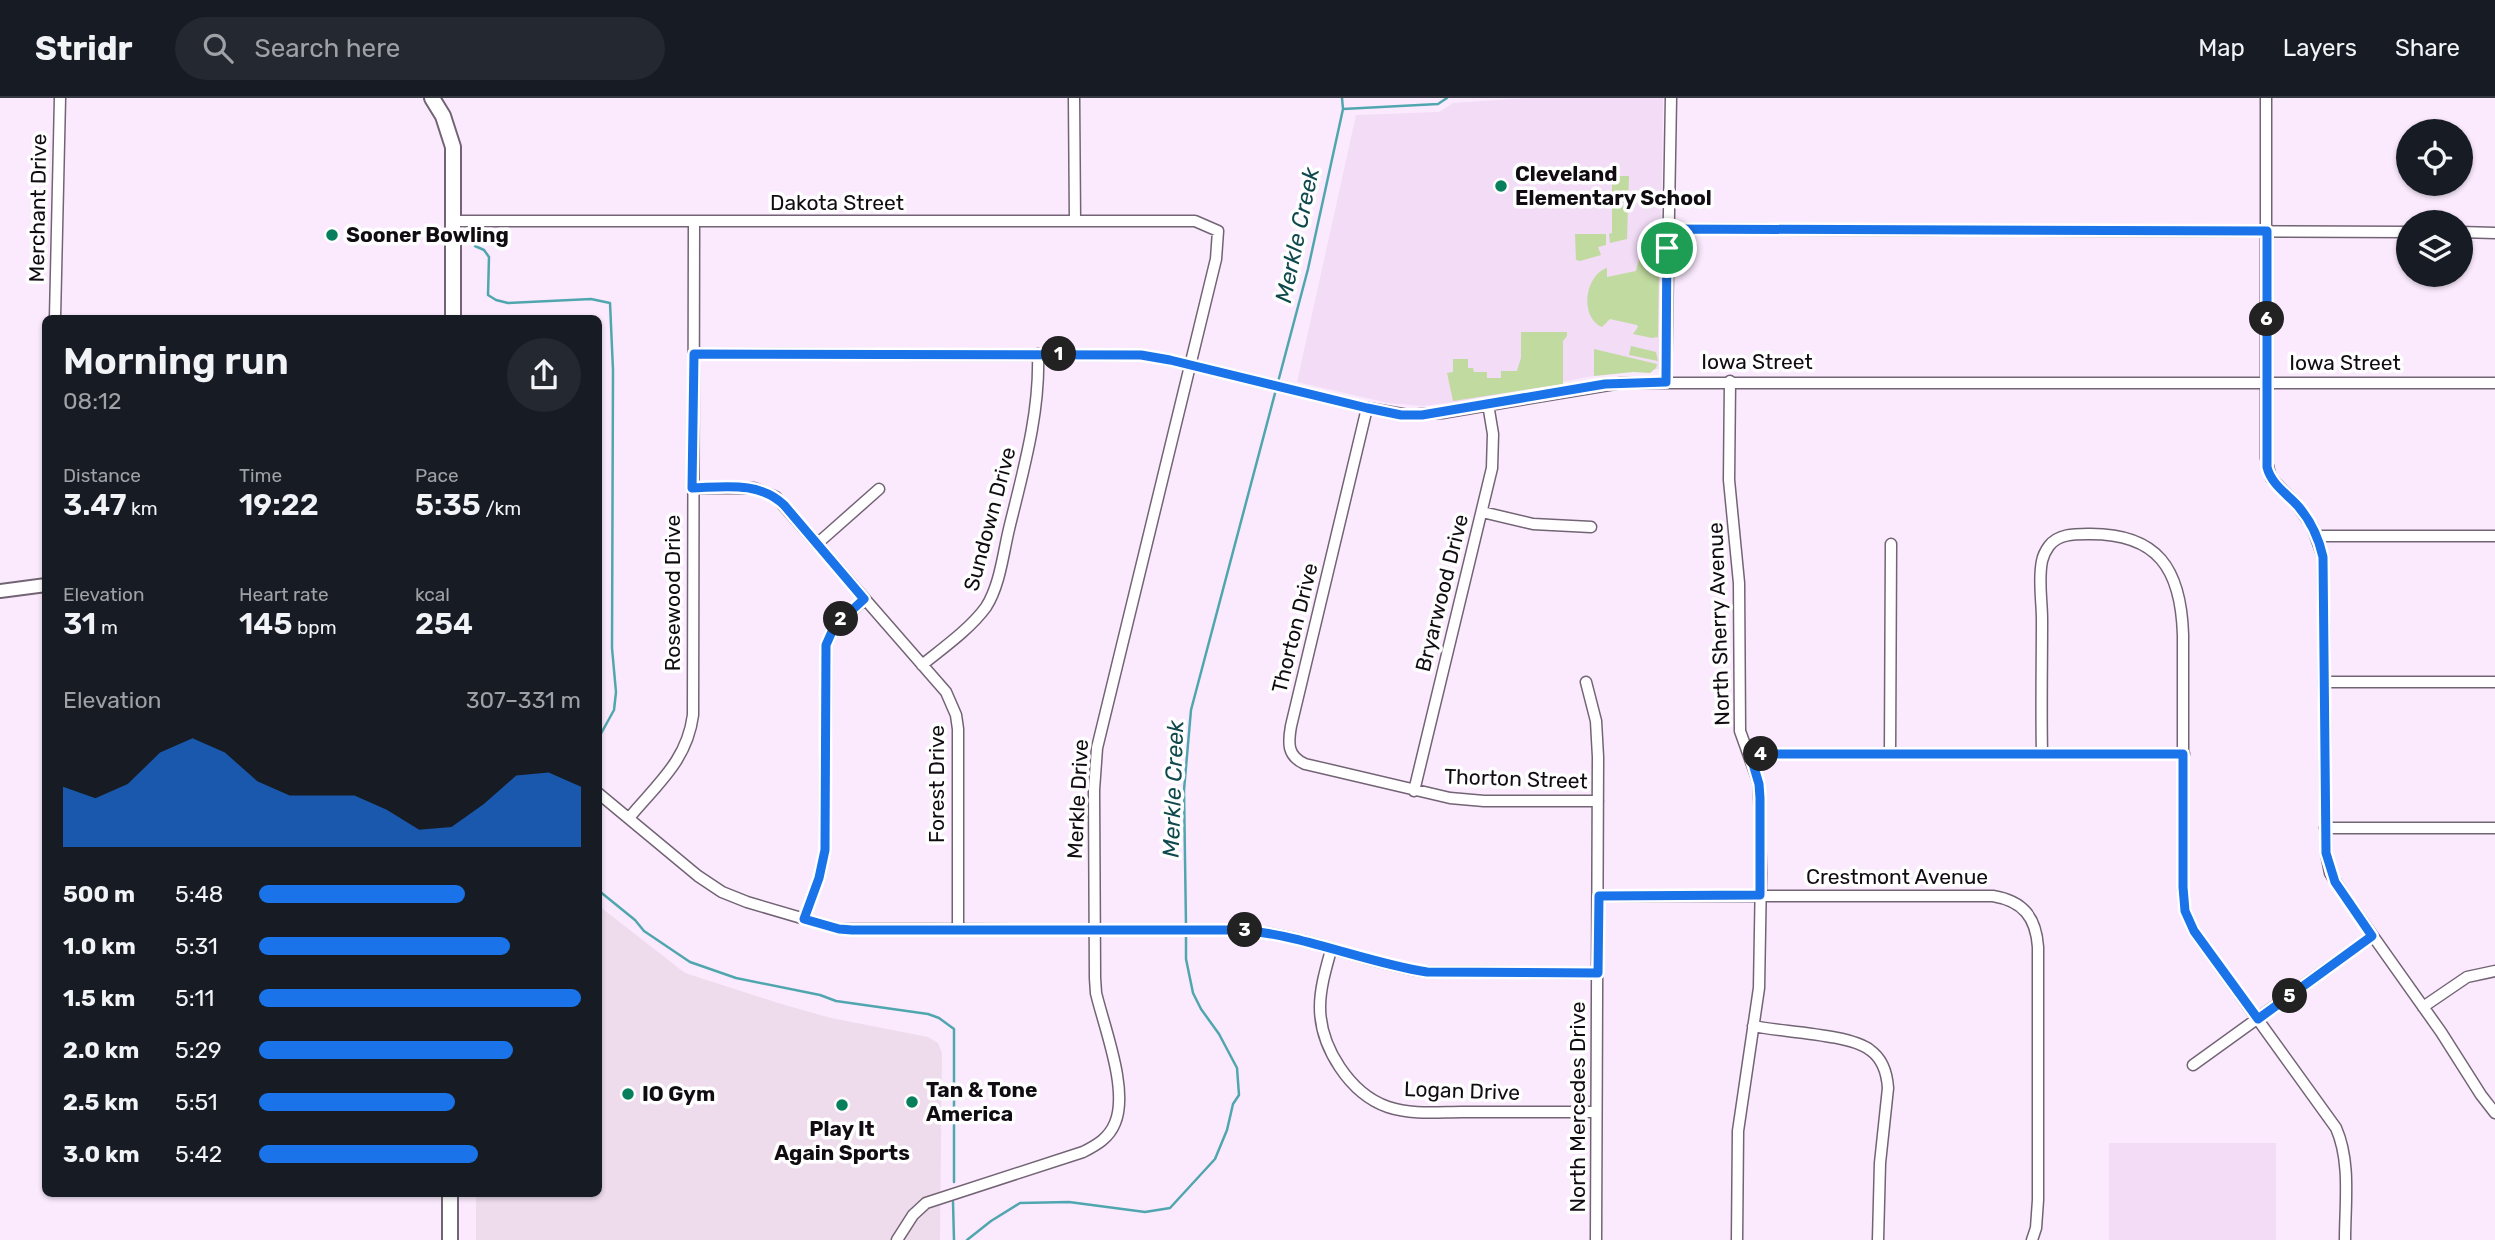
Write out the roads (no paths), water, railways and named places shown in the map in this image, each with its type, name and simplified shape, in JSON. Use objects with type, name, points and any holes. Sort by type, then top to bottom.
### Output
[{"type":"main road","points":[[432,98],[443,116],[453,147],[453,315]]},
{"type":"main road","points":[[450,1197],[450,1240]]},
{"type":"street","name":"Merchant Drive","points":[[55,315],[60,98]]},
{"type":"street","points":[[1074,98],[1075,221]]},
{"type":"street","points":[[1666,382],[1671,98]]},
{"type":"street","points":[[2266,98],[2266,458],[2268,473],[2274,482],[2305,514],[2317,536],[2323,557],[2325,828],[2330,873],[2491,1109]]},
{"type":"street","name":"Dakota Street","points":[[453,221],[1195,221],[1218,231]]},
{"type":"street","name":"Rosewood Drive","points":[[629,818],[681,755],[691,729],[694,221]]},
{"type":"street","points":[[1667,229],[2396,232]]},
{"type":"street","name":"Merkle Drive","points":[[897,1240],[913,1215],[933,1199],[1083,1152],[1102,1142],[1116,1118],[1118,1097],[1113,1060],[1096,993],[1094,789],[1097,748],[1216,259],[1218,231]]},
{"type":"street","points":[[2473,232],[2495,233]]},
{"type":"street","name":"Iowa Street","points":[[694,354],[1134,355],[1189,365],[1401,415],[1422,415],[1605,384],[1666,382],[2495,383]]},
{"type":"street","name":"Sundown Drive","points":[[922,665],[979,616],[991,598],[1034,426],[1038,396],[1038,354]]},
{"type":"street","name":"North Sherry Avenue","points":[[1730,381],[1729,480],[1739,583],[1740,730],[1750,754],[1759,791],[1760,895],[1759,978],[1738,1130],[1737,1240]]},
{"type":"street","name":"Bryarwood Drive","points":[[1414,790],[1482,512],[1494,451],[1488,404]]},
{"type":"street","name":"Thorton Drive","points":[[1367,408],[1288,745],[1295,759],[1305,764],[1391,785]]},
{"type":"street","name":"Forest Drive","points":[[692,488],[762,489],[776,497],[946,692],[956,715],[958,930]]},
{"type":"street","points":[[817,543],[879,489]]},
{"type":"street","points":[[1482,512],[1533,524],[1591,527]]},
{"type":"street","points":[[2042,754],[2042,560],[2049,545],[2062,536],[2104,533],[2123,536],[2150,550],[2167,566],[2177,585],[2182,612],[2185,911],[2194,931],[2340,1136],[2345,1166],[2345,1240]]},
{"type":"street","points":[[2317,536],[2495,536]]},
{"type":"street","points":[[1890,753],[1891,544]]},
{"type":"street","points":[[0,591],[42,586]]},
{"type":"street","points":[[804,919],[819,878],[825,850],[826,645],[834,627],[864,599]]},
{"type":"street","name":"North Mercedes Drive","points":[[1586,682],[1597,734],[1599,896],[1596,1240]]},
{"type":"street","points":[[2325,682],[2495,682]]},
{"type":"street","points":[[1750,754],[2183,754]]},
{"type":"street","name":"Thorton Street","points":[[1391,785],[1450,798],[1484,801],[1598,802]]},
{"type":"street","points":[[602,796],[698,876],[722,892],[839,929],[1241,930],[1272,934],[1427,972],[1598,973]]},
{"type":"street","points":[[2325,828],[2495,828]]},
{"type":"street","name":"Crestmont Avenue","points":[[1599,896],[1993,897],[2018,904],[2030,915],[2037,932],[2038,947],[2038,1200],[2036,1228],[2032,1240]]},
{"type":"street","points":[[2193,1065],[2372,936]]},
{"type":"street","name":"Logan Drive","points":[[1332,950],[1322,990],[1321,1022],[1329,1048],[1337,1062],[1354,1084],[1372,1100],[1391,1108],[1423,1112],[1596,1112]]},
{"type":"street","points":[[2423,1007],[2467,977],[2495,971]]},
{"type":"street","points":[[1753,1026],[1849,1041],[1868,1048],[1881,1061],[1888,1077],[1888,1088],[1879,1171],[1878,1240]]},
{"type":"waterway","name":"Merkle Creek","points":[[1186,926],[1184,790],[1191,710],[1308,269],[1343,109],[1342,98]]},
{"type":"waterway","points":[[1343,109],[1438,104],[1447,98]]},
{"type":"waterway","points":[[475,246],[484,250],[489,257],[488,295],[496,300],[508,303],[591,299],[610,303],[613,370],[612,648],[616,692],[614,710],[602,732]]},
{"type":"waterway","points":[[602,893],[635,920],[644,931],[690,962],[736,978],[820,995],[836,1001],[928,1014],[954,1029],[954,1182]]},
{"type":"waterway","name":"Merkle Creek","points":[[967,1240],[1020,1203],[1069,1202],[1145,1212],[1170,1208],[1215,1159],[1227,1130],[1233,1104],[1239,1095],[1237,1068],[1193,993],[1186,959],[1186,933]]},
{"type":"waterway","points":[[953,1202],[954,1240]]},
{"type":"place","name":"Cleveland Elementary School","points":[[1501,186]]},
{"type":"place","name":"Sooner Bowling","points":[[332,235]]},
{"type":"place","name":"IO Gym","points":[[628,1094]]},
{"type":"place","name":"Tan & Tone America","points":[[912,1102]]},
{"type":"place","name":"Play It Again Sports","points":[[842,1105]]}]
